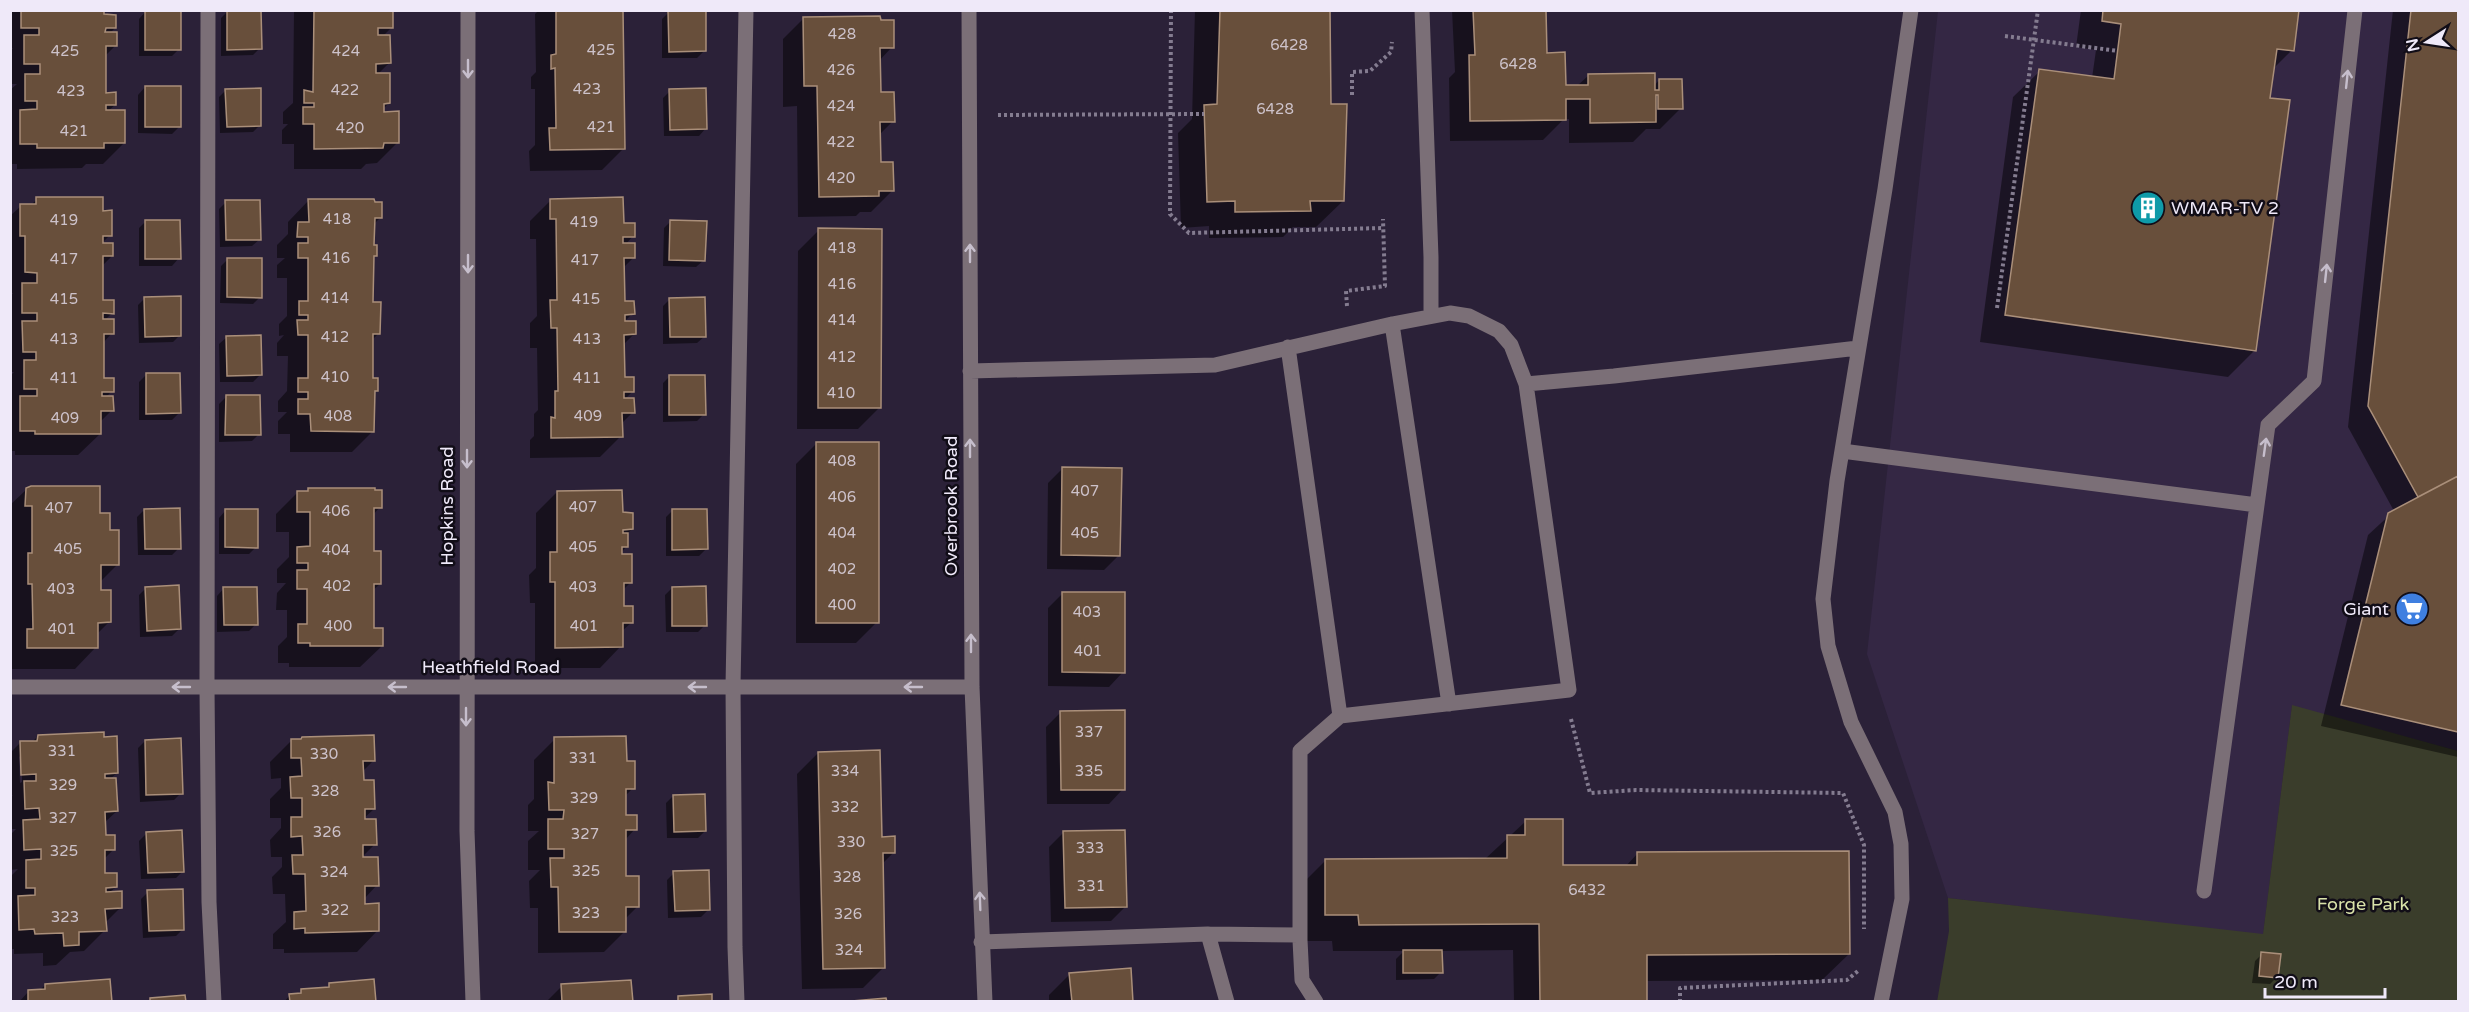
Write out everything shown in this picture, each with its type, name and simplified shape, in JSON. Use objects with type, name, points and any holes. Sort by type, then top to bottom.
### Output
[{"type":"street","points":[[208,10],[207,687],[209,902],[214,1002]]},
{"type":"street","name":"Hopkins Road","points":[[468,10],[466,687],[467,831],[473,1002]]},
{"type":"street","points":[[737,1002],[733,686],[746,10]]},
{"type":"street","name":"Overbrook Road","points":[[969,10],[972,687],[985,1002]]},
{"type":"street","points":[[1422,10],[1431,316]]},
{"type":"street","points":[[1881,1002],[1902,899],[1901,844],[1895,812],[1851,722],[1828,646],[1823,599],[1842,451],[1885,189],[1911,10]]},
{"type":"street","points":[[2204,891],[2268,425],[2314,381],[2355,10]]},
{"type":"street","points":[[970,371],[1215,365],[1392,324],[1450,314],[1469,316],[1499,331],[1511,345],[1526,384],[1569,690],[1340,716],[1300,751],[1302,980],[1316,1002]]},
{"type":"street","points":[[1392,324],[1449,704]]},
{"type":"street","points":[[1288,347],[1340,716]]},
{"type":"street","points":[[1526,384],[1858,348]]},
{"type":"street","points":[[1842,451],[2257,506]]},
{"type":"street","name":"Heathfield Road","points":[[10,687],[972,687]]},
{"type":"street","points":[[981,942],[1208,934],[1300,935]]},
{"type":"street","points":[[1208,934],[1227,1002]]},
{"type":"path","points":[[1171,10],[1170,214],[1189,233],[1383,228]]},
{"type":"path","points":[[1997,308],[2038,10]]},
{"type":"path","points":[[2006,36],[2118,51]]},
{"type":"path","points":[[1352,95],[1352,72],[1370,71],[1391,52],[1392,41]]},
{"type":"path","points":[[969,115],[1204,114]]},
{"type":"path","points":[[1349,335],[1346,291],[1386,286],[1383,219]]},
{"type":"path","points":[[1562,690],[1578,739],[1590,793],[1636,790],[1843,793],[1864,845],[1864,934]]},
{"type":"path","points":[[1680,1002],[1680,988],[1847,980],[1857,972],[1861,964]]},
{"type":"shaded area","points":[[1938,11],[2458,11],[2458,751],[2292,706],[2263,935],[1948,898],[1867,654]]},
{"type":"green space","name":"Forge Park","points":[[2292,705],[2458,751],[2458,1001],[1937,1002],[1949,931],[1948,898],[2263,934]]},
{"type":"building","points":[[21,10],[104,10],[104,14],[116,15],[116,28],[106,28],[105,32],[117,32],[117,46],[106,46],[106,93],[116,92],[116,105],[106,105],[106,110],[125,110],[125,143],[104,143],[104,148],[37,148],[37,144],[20,144],[20,110],[37,109],[37,101],[25,101],[25,74],[40,74],[40,64],[24,64],[24,35],[39,35],[39,28],[21,28]]},
{"type":"building","points":[[145,10],[181,10],[181,50],[145,50]]},
{"type":"building","points":[[227,10],[261,10],[262,49],[227,50]]},
{"type":"building","points":[[314,10],[393,10],[393,28],[378,28],[378,35],[390,35],[391,63],[376,64],[376,73],[390,73],[390,103],[384,104],[384,112],[399,111],[399,143],[384,143],[383,148],[314,149],[314,124],[303,124],[303,107],[314,107],[314,103],[304,103],[304,90],[313,92]]},
{"type":"building","points":[[556,10],[623,10],[625,149],[550,150],[549,128],[556,128],[555,68],[551,69],[551,55],[556,54]]},
{"type":"building","points":[[1220,10],[1330,10],[1331,104],[1347,104],[1344,201],[1310,201],[1311,211],[1235,212],[1235,201],[1207,202],[1204,105],[1217,104]]},
{"type":"building","points":[[1473,10],[1546,10],[1547,53],[1565,52],[1566,85],[1588,85],[1588,74],[1655,73],[1655,90],[1659,90],[1659,79],[1682,79],[1683,109],[1658,109],[1658,95],[1656,95],[1656,122],[1590,123],[1590,99],[1566,99],[1566,120],[1470,121],[1469,55],[1475,55]]},
{"type":"building","name":"WMAR-TV 2","points":[[2103,10],[2299,10],[2294,51],[2277,49],[2270,98],[2290,100],[2256,351],[2005,315],[2039,69],[2114,79],[2121,24],[2102,21]]},
{"type":"building","points":[[2411,10],[2458,10],[2458,476],[2418,497],[2368,406]]},
{"type":"building","points":[[668,11],[706,11],[706,51],[669,52]]},
{"type":"building","points":[[880,16],[881,20],[894,20],[894,48],[880,48],[881,92],[894,92],[895,122],[880,122],[881,162],[893,162],[894,191],[879,191],[879,196],[819,197],[817,86],[804,86],[803,17]]},
{"type":"building","points":[[145,86],[181,86],[181,127],[145,127]]},
{"type":"building","points":[[261,88],[261,126],[227,127],[225,89]]},
{"type":"building","points":[[706,88],[707,129],[670,130],[669,89]]},
{"type":"building","points":[[36,197],[103,197],[103,211],[112,210],[112,236],[103,236],[103,243],[113,243],[113,256],[103,256],[103,300],[114,300],[114,314],[103,313],[103,319],[114,319],[114,334],[104,334],[104,378],[114,378],[114,392],[102,392],[102,396],[113,396],[114,411],[101,411],[101,434],[35,434],[35,431],[20,431],[20,396],[37,396],[37,389],[24,389],[24,360],[36,360],[36,352],[23,352],[22,321],[37,321],[37,313],[22,313],[22,283],[37,283],[37,273],[25,272],[25,236],[20,236],[20,204],[36,204]]},
{"type":"building","points":[[623,197],[624,223],[635,223],[635,237],[623,237],[623,243],[635,243],[635,258],[624,258],[625,301],[634,301],[635,314],[625,315],[625,321],[636,321],[636,334],[624,335],[625,377],[634,377],[634,392],[624,392],[624,398],[634,398],[635,413],[622,413],[623,437],[551,438],[551,417],[555,418],[555,391],[558,391],[557,328],[551,328],[550,300],[557,300],[556,219],[550,219],[550,199]]},
{"type":"building","points":[[308,199],[374,199],[375,202],[382,202],[382,218],[375,218],[374,245],[377,245],[377,256],[374,256],[373,302],[381,302],[380,334],[373,334],[373,378],[378,378],[378,391],[375,391],[374,432],[311,431],[310,414],[298,414],[298,399],[308,399],[308,392],[298,392],[298,378],[308,378],[308,335],[298,335],[297,320],[308,320],[308,315],[299,315],[299,301],[308,301],[308,258],[298,258],[298,243],[308,243],[308,237],[297,237],[298,222],[309,222]]},
{"type":"building","points":[[225,200],[260,200],[261,240],[226,240]]},
{"type":"building","points":[[145,220],[180,220],[181,259],[145,259]]},
{"type":"building","points":[[670,220],[707,221],[705,261],[669,260]]},
{"type":"building","points":[[818,228],[882,229],[881,408],[818,408]]},
{"type":"building","points":[[227,258],[262,258],[262,298],[227,297]]},
{"type":"building","points":[[181,296],[181,336],[145,337],[144,297]]},
{"type":"building","points":[[705,297],[706,337],[670,337],[669,298]]},
{"type":"building","points":[[261,335],[262,375],[227,376],[226,336]]},
{"type":"building","points":[[146,373],[180,373],[181,413],[146,414]]},
{"type":"building","points":[[669,375],[705,375],[706,415],[669,415]]},
{"type":"building","points":[[226,395],[260,395],[261,435],[225,435]]},
{"type":"building","points":[[816,442],[879,442],[879,623],[816,623]]},
{"type":"building","points":[[1062,467],[1122,468],[1120,556],[1061,555]]},
{"type":"building","name":"Giant","points":[[2458,476],[2458,732],[2341,705],[2388,513]]},
{"type":"building","points":[[31,486],[100,486],[100,513],[110,513],[110,530],[119,530],[119,565],[101,565],[101,590],[111,590],[111,622],[98,623],[98,648],[27,648],[27,629],[33,629],[32,584],[28,584],[28,553],[32,553],[32,506],[25,506],[26,488]]},
{"type":"building","points":[[308,488],[375,488],[375,490],[382,490],[382,508],[374,508],[374,551],[381,551],[381,584],[374,584],[374,628],[383,628],[383,646],[310,646],[310,643],[298,643],[298,624],[307,624],[307,589],[297,589],[297,570],[308,570],[308,563],[297,563],[297,547],[310,546],[310,512],[297,512],[297,491],[308,491]]},
{"type":"building","points":[[622,490],[623,512],[633,513],[633,529],[623,530],[623,533],[628,533],[628,547],[622,547],[622,554],[632,554],[632,583],[624,583],[624,606],[633,606],[633,623],[623,623],[623,647],[555,648],[555,582],[550,582],[550,552],[557,552],[557,491]]},
{"type":"building","points":[[180,508],[181,549],[145,549],[144,509]]},
{"type":"building","points":[[225,509],[258,509],[258,548],[225,547]]},
{"type":"building","points":[[672,509],[707,509],[708,549],[672,550]]},
{"type":"building","points":[[179,585],[181,629],[147,631],[145,587]]},
{"type":"building","points":[[706,586],[707,626],[672,626],[672,587]]},
{"type":"building","points":[[223,587],[257,587],[258,625],[224,625]]},
{"type":"building","points":[[1062,592],[1125,592],[1125,673],[1062,672]]},
{"type":"building","points":[[1125,710],[1125,790],[1061,790],[1060,711]]},
{"type":"building","points":[[104,732],[104,737],[117,736],[118,773],[105,774],[105,778],[116,778],[118,811],[105,812],[106,835],[115,835],[115,850],[105,850],[105,873],[117,873],[117,887],[106,888],[106,892],[122,891],[122,908],[105,909],[107,931],[79,932],[79,945],[64,946],[63,933],[35,934],[34,929],[19,930],[18,896],[35,895],[35,888],[26,888],[26,860],[41,859],[41,849],[24,850],[23,820],[40,819],[39,808],[25,809],[24,781],[36,781],[36,774],[21,775],[20,741],[37,741],[38,735]]},
{"type":"building","points":[[374,735],[375,761],[363,761],[364,780],[374,780],[375,809],[365,809],[365,819],[376,819],[377,845],[363,845],[363,857],[378,857],[379,886],[365,886],[365,904],[379,903],[379,931],[305,933],[305,928],[294,929],[294,912],[306,911],[305,874],[293,874],[292,855],[303,855],[302,836],[291,837],[291,817],[302,817],[302,798],[291,798],[290,777],[302,776],[301,758],[291,758],[291,739]]},
{"type":"building","points":[[626,736],[627,761],[635,761],[635,789],[626,789],[626,815],[637,815],[637,830],[626,830],[626,876],[639,876],[639,907],[626,907],[626,932],[559,932],[558,887],[551,887],[550,858],[564,858],[564,849],[548,849],[548,819],[563,819],[564,810],[549,810],[548,782],[554,783],[554,737]]},
{"type":"building","points":[[181,738],[183,794],[146,795],[145,740]]},
{"type":"building","points":[[880,750],[882,837],[895,836],[895,853],[883,853],[885,968],[823,969],[818,752]]},
{"type":"building","points":[[705,794],[706,831],[674,832],[673,795]]},
{"type":"building","points":[[1525,819],[1563,819],[1563,865],[1637,865],[1637,852],[1849,851],[1850,954],[1647,955],[1647,1002],[1540,1002],[1539,924],[1359,925],[1358,915],[1325,915],[1325,859],[1507,858],[1507,835],[1525,835]]},
{"type":"building","points":[[182,830],[184,872],[148,873],[146,832]]},
{"type":"building","points":[[1125,830],[1127,907],[1065,908],[1063,831]]},
{"type":"building","points":[[709,870],[710,910],[675,911],[673,871]]},
{"type":"building","points":[[183,889],[184,930],[149,931],[147,890]]},
{"type":"building","points":[[1403,950],[1442,950],[1443,973],[1403,973]]},
{"type":"building","points":[[2261,952],[2281,954],[2278,978],[2259,976]]},
{"type":"building","points":[[1131,968],[1133,1002],[1072,1002],[1069,973]]},
{"type":"building","points":[[110,979],[112,1002],[28,1002],[28,990],[45,989],[45,984]]},
{"type":"building","points":[[374,979],[376,1002],[290,1002],[289,994],[301,993],[301,989],[329,987],[329,983]]},
{"type":"building","points":[[631,980],[633,1002],[562,1002],[561,984]]},
{"type":"building","points":[[712,994],[712,1002],[678,1002],[678,996]]},
{"type":"building","points":[[185,995],[186,1002],[150,1002],[150,998]]},
{"type":"building","points":[[886,998],[887,1002],[840,1002]]},
{"type":"place","name":"WMAR-TV 2","points":[[2148,208]]},
{"type":"place","name":"Giant","points":[[2412,609]]}]
